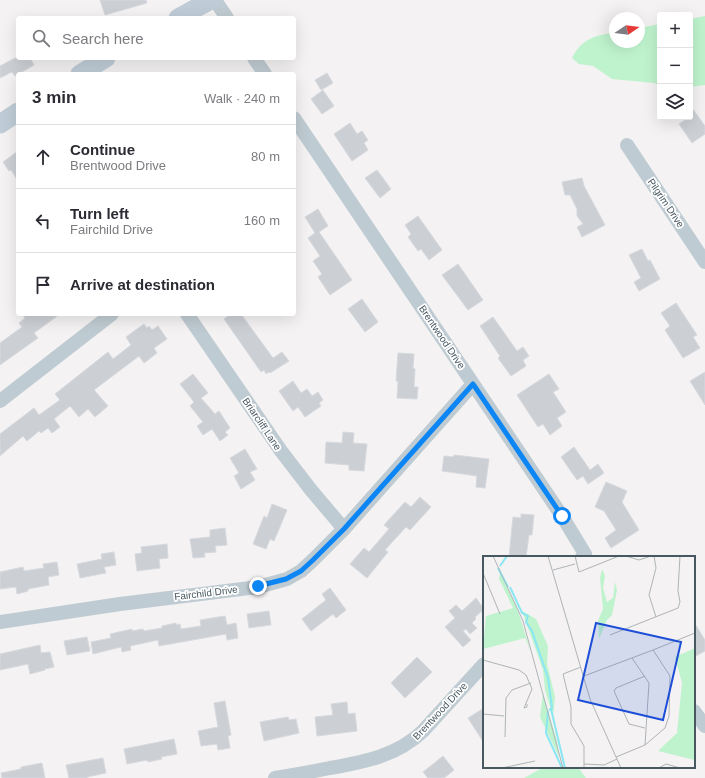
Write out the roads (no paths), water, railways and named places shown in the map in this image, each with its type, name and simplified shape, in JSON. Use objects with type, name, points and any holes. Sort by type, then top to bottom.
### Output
[{"type":"main road","points":[[182,16],[211,0]]},
{"type":"main road","points":[[83,72],[103,60]]},
{"type":"main road","points":[[0,124],[16,113]]},
{"type":"street","points":[[215,0],[226,16]]},
{"type":"street","points":[[255,60],[264,72]]},
{"type":"street","name":"Brentwood Drive","points":[[296,121],[567,523],[584,556]]},
{"type":"street","name":"Pilgrim Drive","points":[[627,145],[705,262]]},
{"type":"street","points":[[0,401],[109,316]]},
{"type":"street","name":"Briarcliff Lane","points":[[188,316],[281,451],[344,529]]},
{"type":"street","name":"Fairchild Drive","points":[[0,622],[120,604],[245,588],[286,579],[301,571],[344,529],[473,384]]},
{"type":"street","name":"Brentwood Drive","points":[[275,778],[370,761],[398,750],[416,738],[483,665]]},
{"type":"street","points":[[695,712],[705,726]]}]
